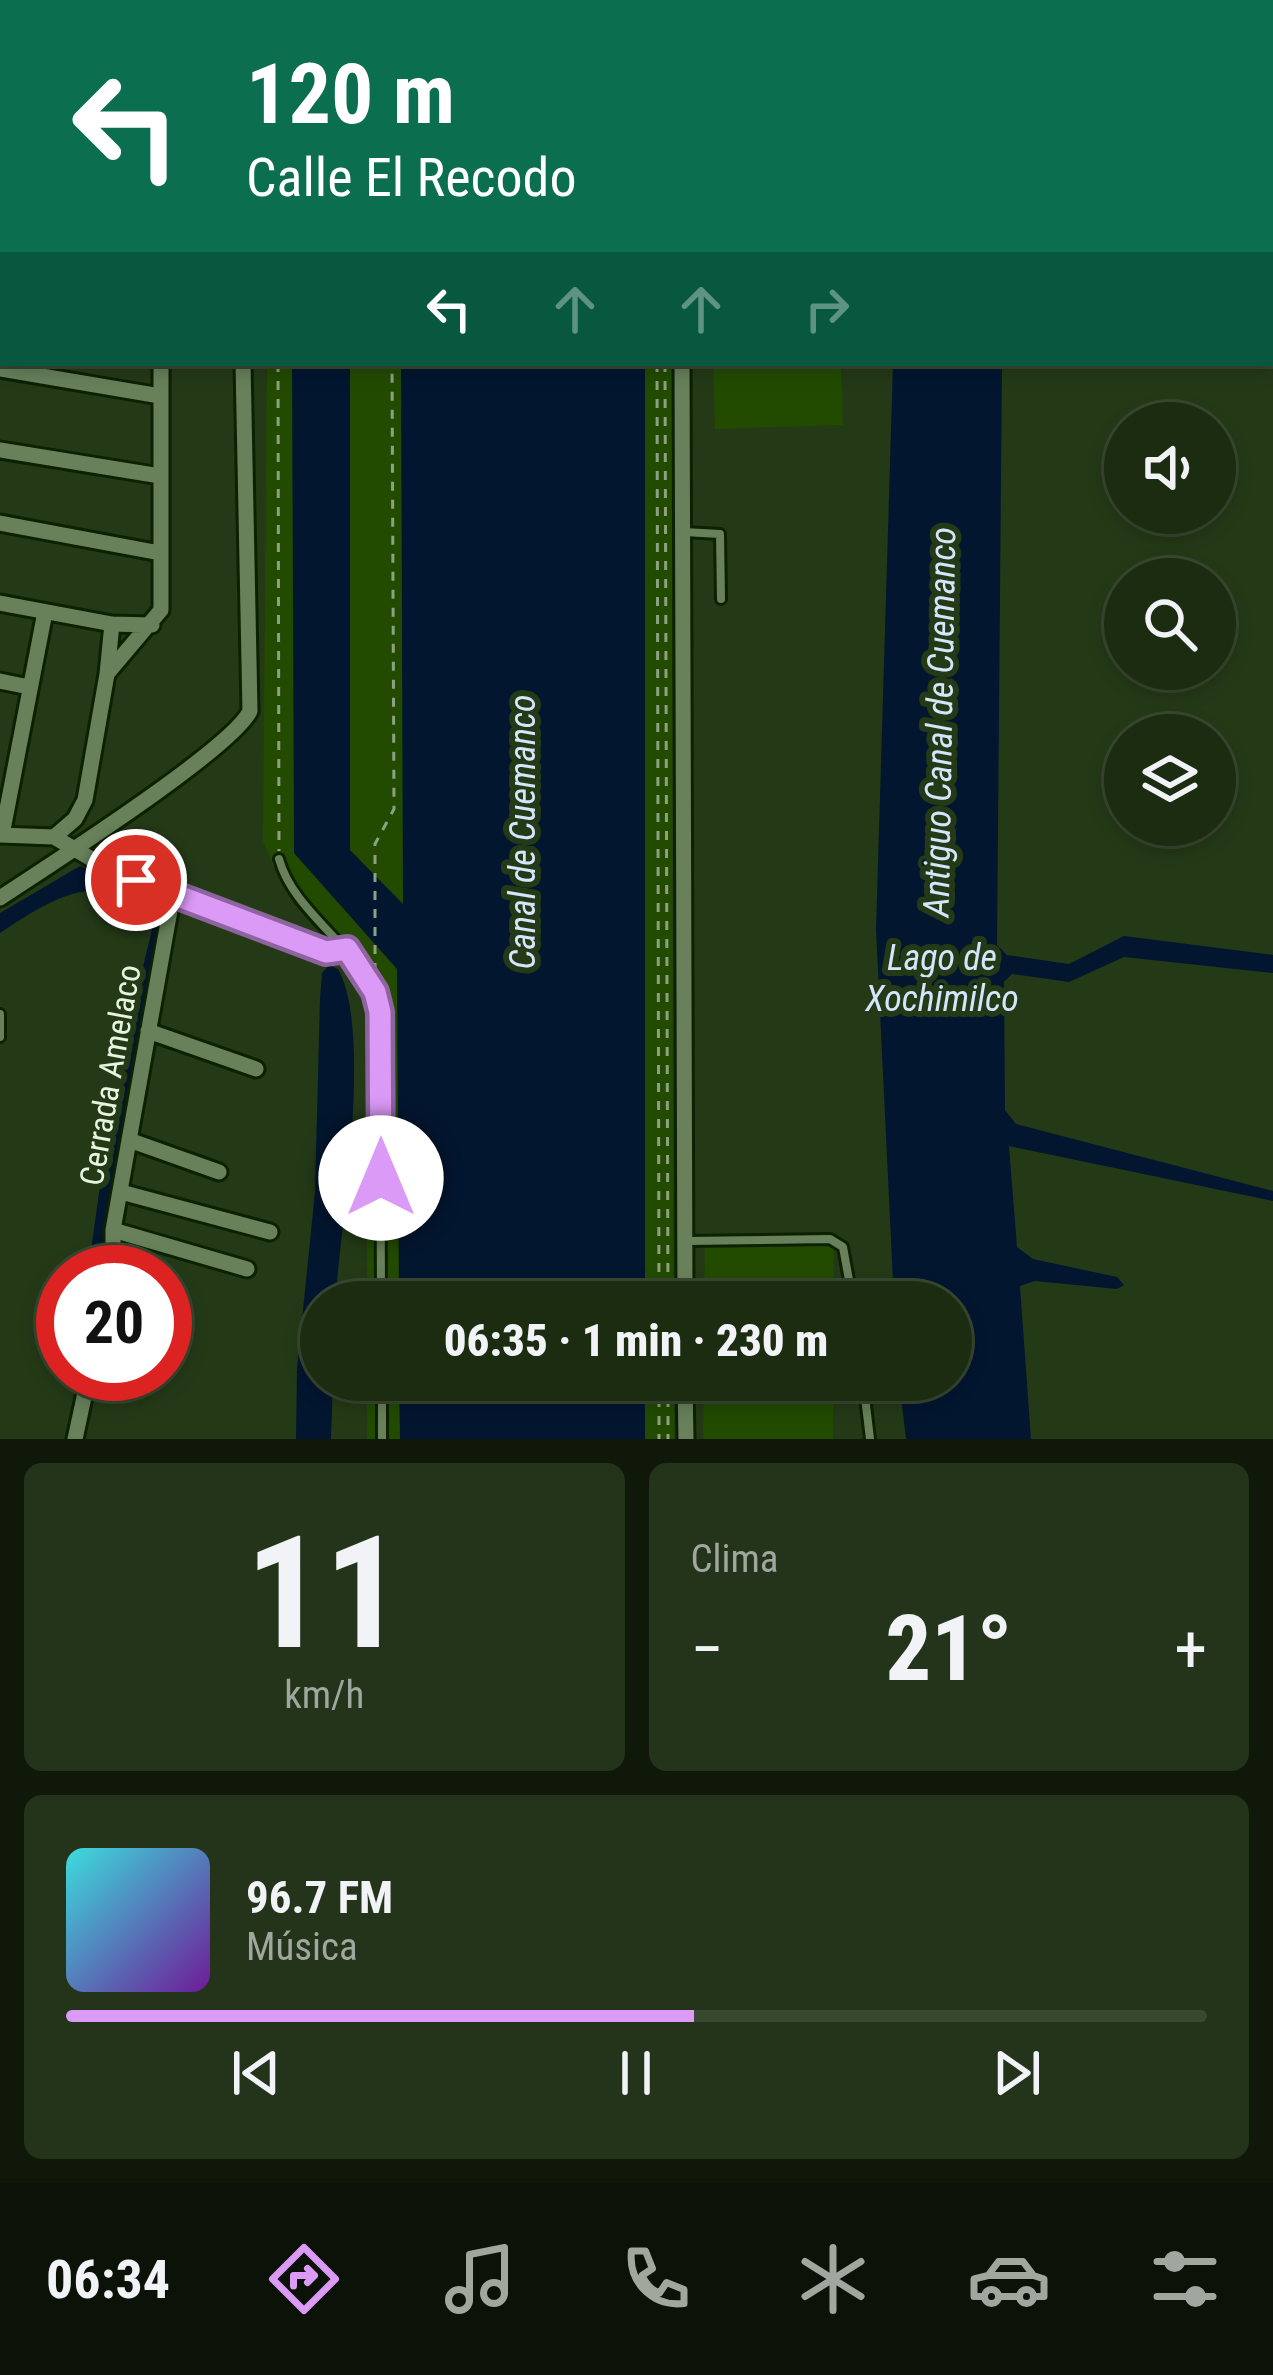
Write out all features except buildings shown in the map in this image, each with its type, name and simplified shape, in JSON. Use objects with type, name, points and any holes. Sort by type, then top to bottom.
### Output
[{"type":"street","points":[[107,674],[161,610],[161,366]]},
{"type":"street","points":[[0,898],[236,729],[250,711],[243,366]]},
{"type":"street","points":[[682,366],[685,1281]]},
{"type":"street","points":[[0,369],[160,396]]},
{"type":"street","points":[[0,450],[160,476]]},
{"type":"street","points":[[0,523],[160,553]]},
{"type":"street","points":[[0,603],[112,624],[152,626]]},
{"type":"street","points":[[45,612],[7,761],[1,835],[54,836],[168,903],[326,952],[347,949]]},
{"type":"street","points":[[54,836],[75,819],[85,800],[112,624]]},
{"type":"street","points":[[0,681],[28,687]]},
{"type":"street","name":"Cerrada Amelaco","points":[[113,1245],[168,903]]},
{"type":"street","points":[[148,1031],[256,1069]]},
{"type":"street","points":[[129,1140],[219,1172]]},
{"type":"street","points":[[121,1192],[269,1232]]},
{"type":"street","points":[[113,1230],[248,1269]]},
{"type":"street","points":[[75,1439],[83,1401]]},
{"type":"street","points":[[686,1401],[686,1439]]},
{"type":"lane","points":[[683,532],[719,534],[721,599]]},
{"type":"lane","points":[[279,859],[284,876],[347,949],[375,992],[380,1012],[381,1281]]},
{"type":"lane","points":[[0,1015],[0,1037]]},
{"type":"lane","points":[[685,1241],[830,1239],[843,1247],[849,1281]]},
{"type":"lane","points":[[382,1401],[382,1439]]},
{"type":"lane","points":[[865,1401],[870,1439]]},
{"type":"path","points":[[278,366],[279,859]]},
{"type":"path","points":[[375,992],[375,844],[394,809],[392,366]]},
{"type":"path","points":[[657,366],[659,1281]]},
{"type":"path","points":[[665,366],[668,1281]]},
{"type":"path","points":[[659,1401],[659,1439]]},
{"type":"path","points":[[668,1401],[668,1439]]},
{"type":"green space","points":[[267,366],[672,366],[673,1281],[367,1281],[367,978],[273,865],[263,841]]},
{"type":"green space","points":[[713,366],[841,366],[843,425],[715,429]]},
{"type":"green space","points":[[705,1243],[834,1244],[833,1281],[704,1281]]},
{"type":"green space","points":[[367,1401],[674,1401],[674,1439],[367,1439]]},
{"type":"green space","points":[[704,1401],[833,1401],[833,1439],[703,1439]]},
{"type":"water","name":"Canal de Cuemanco","points":[[292,366],[350,366],[350,850],[403,904],[401,366],[645,366],[645,1281],[399,1281],[397,969],[294,853]]},
{"type":"water","name":"Lago de Xochimilco","points":[[893,366],[1002,366],[997,945],[1007,955],[1069,964],[1124,936],[1273,955],[1273,973],[1124,957],[1069,982],[1012,974],[1004,982],[1005,1110],[1016,1124],[1273,1191],[1273,1201],[1009,1146],[1017,1247],[1033,1259],[1117,1277],[1124,1285],[1117,1289],[1035,1281],[1020,1286],[1031,1439],[906,1439],[901,1401],[972,1401],[972,1281],[893,1281],[876,929]]},
{"type":"water","points":[[80,866],[158,894],[165,908],[112,1245],[92,1245],[114,1085],[152,930],[151,910],[130,898],[92,891],[55,900],[0,933],[0,913]]},
{"type":"water","points":[[329,965],[338,969],[348,998],[353,1036],[352,1130],[337,1281],[306,1281],[315,1192],[322,973]]},
{"type":"water","points":[[300,1340],[300,1401],[332,1401],[331,1439],[296,1439]]},
{"type":"water","points":[[399,1401],[645,1401],[645,1439],[400,1439]]},
{"type":"route","points":[[136,880],[326,952],[347,949],[375,992],[380,1012],[381,1178]]},
{"type":"water label","name":"Antiguo Canal de Cuemanco","points":[[940,722]]}]
